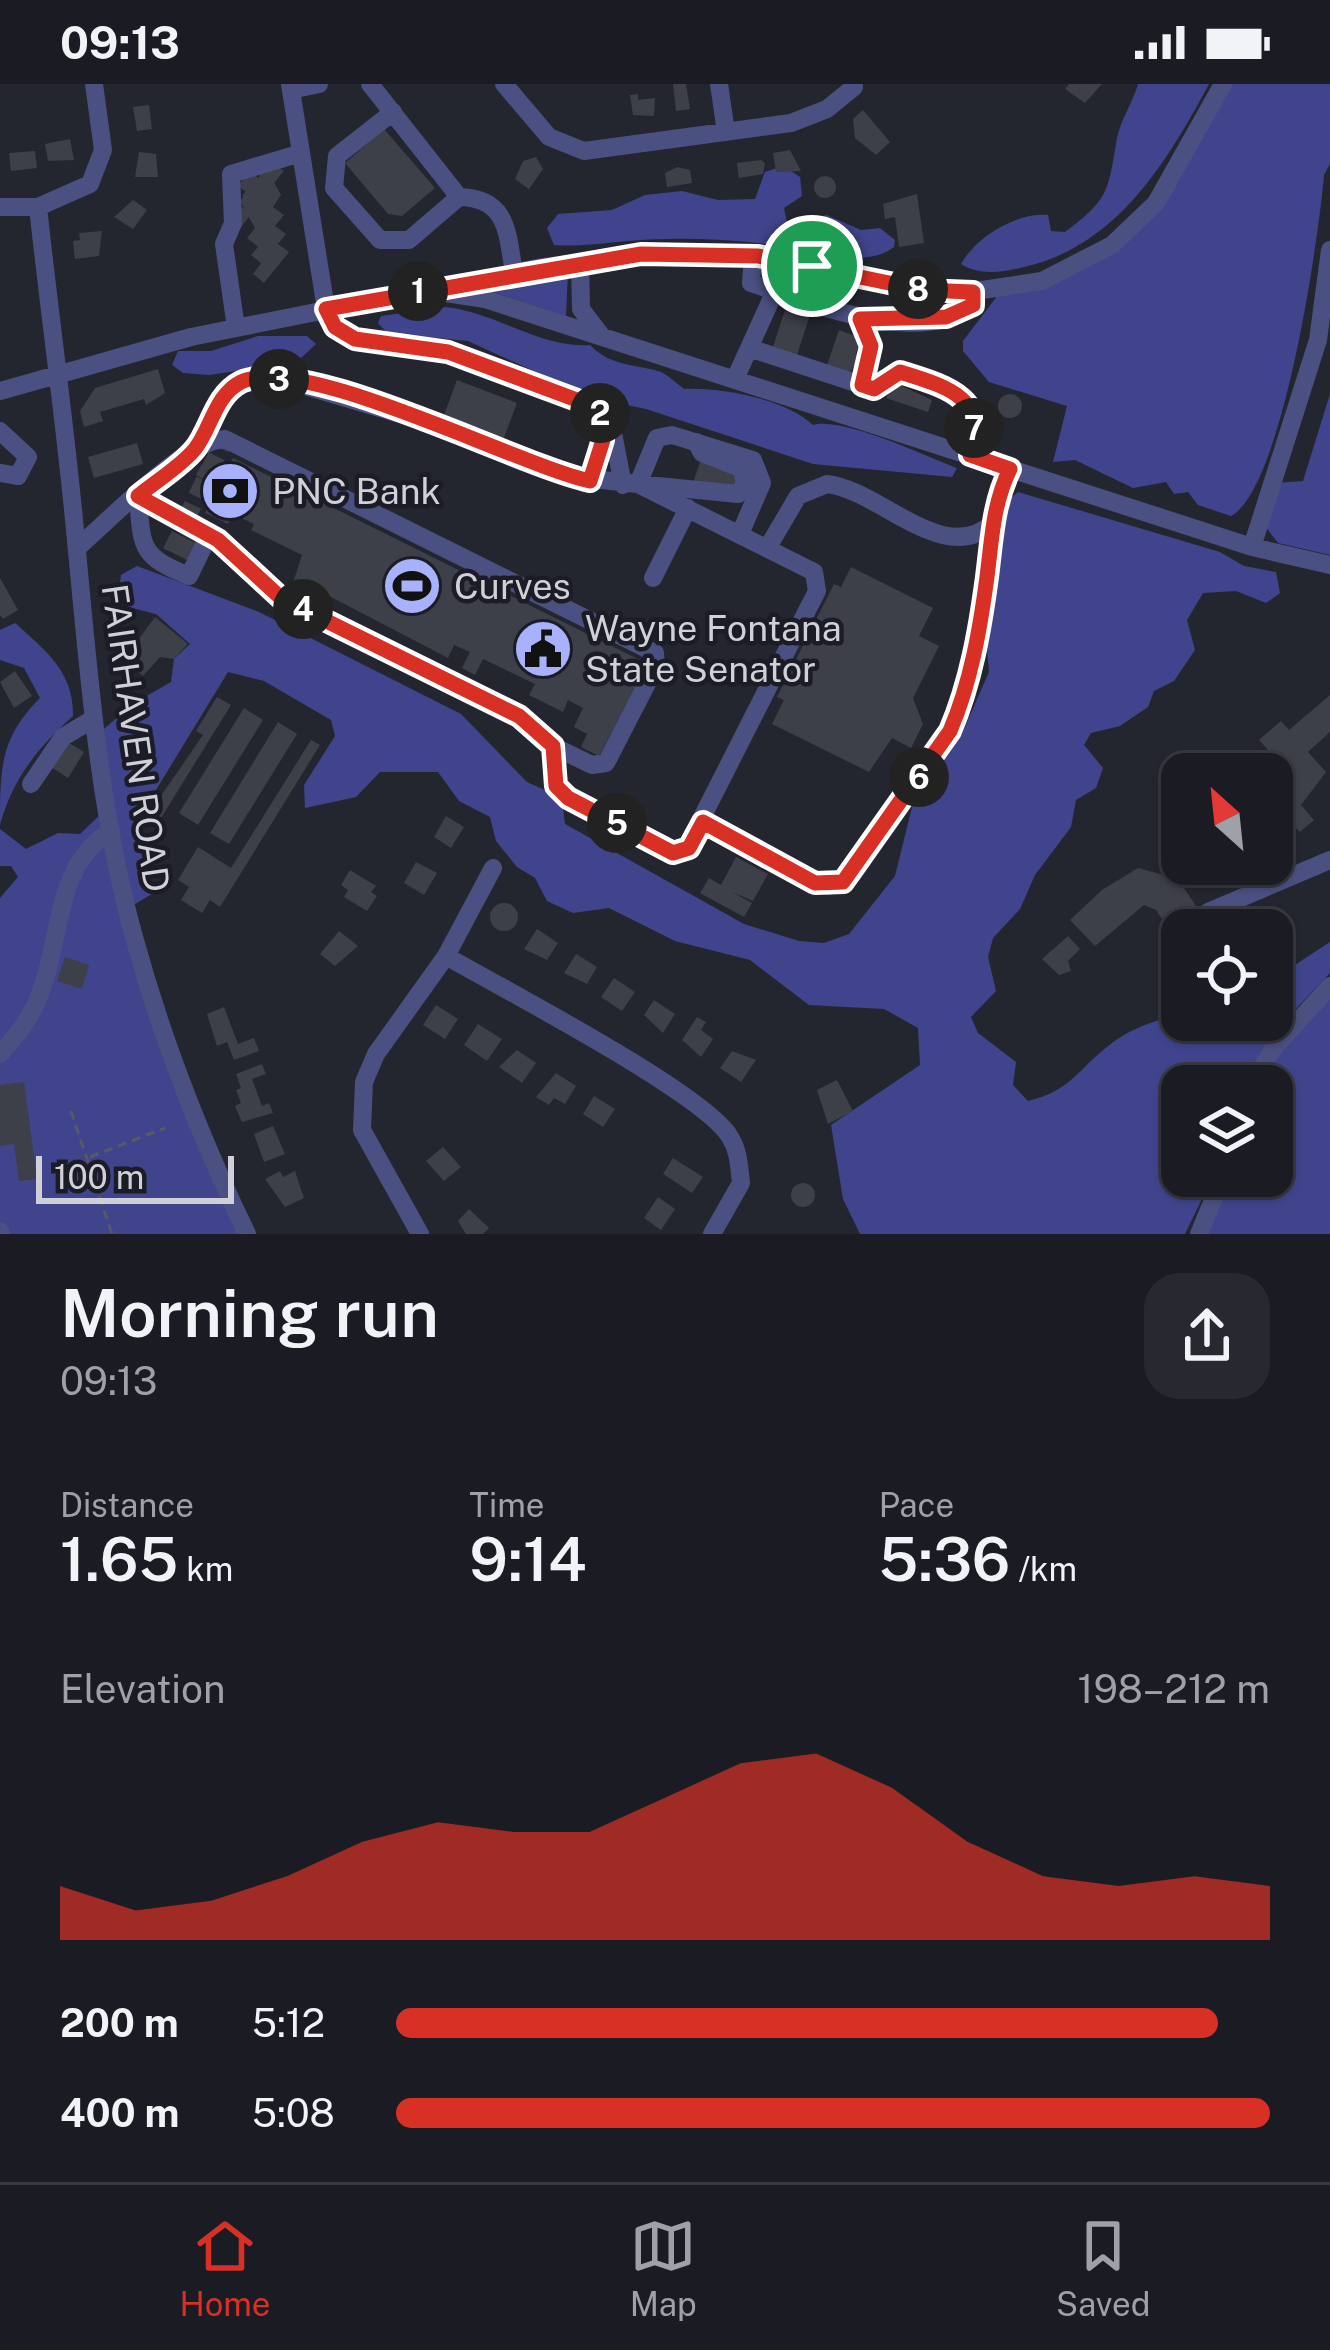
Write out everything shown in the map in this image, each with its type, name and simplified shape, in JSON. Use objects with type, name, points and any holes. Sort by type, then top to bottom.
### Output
[{"type":"street","points":[[0,207],[38,207],[80,192],[98,174],[103,150],[94,84]]},
{"type":"street","points":[[319,84],[291,87],[326,309],[344,335],[448,352],[593,406],[617,442],[630,484]]},
{"type":"street","points":[[370,84],[388,116],[459,197],[488,201],[502,214],[514,273]]},
{"type":"street","points":[[504,84],[563,147],[617,148],[811,117],[854,88]]},
{"type":"street","points":[[718,84],[726,132]]},
{"type":"street","points":[[0,391],[236,328],[514,273],[641,254],[753,256],[923,290],[973,292],[1042,281],[1112,244],[1174,177],[1223,84]]},
{"type":"street","points":[[388,116],[346,147],[336,162],[334,188],[380,240],[409,240],[459,197]]},
{"type":"street","points":[[236,328],[224,244],[233,224],[231,174],[301,153]]},
{"type":"street","name":"FAIRHAVEN ROAD","points":[[38,207],[60,374],[92,719],[111,831],[133,935],[158,1016],[197,1123],[247,1234]]},
{"type":"street","points":[[1252,547],[1318,340],[1330,250]]},
{"type":"street","points":[[753,256],[751,283],[860,319],[946,317],[973,305],[973,292]]},
{"type":"street","points":[[580,262],[581,309],[603,337]]},
{"type":"street","points":[[424,290],[485,299],[1252,547],[1330,565]]},
{"type":"street","points":[[735,379],[775,291]]},
{"type":"street","points":[[860,319],[871,346],[862,385]]},
{"type":"street","points":[[749,348],[874,389],[900,372],[955,389],[967,405],[977,436],[970,455]]},
{"type":"street","points":[[194,450],[228,391],[239,383],[270,378],[338,392],[590,481],[738,494],[745,484],[742,469],[702,453],[695,442]]},
{"type":"street","points":[[590,481],[603,440],[603,416]]},
{"type":"street","points":[[0,431],[28,457],[18,476],[0,473]]},
{"type":"street","points":[[630,484],[657,438],[672,435],[753,460],[762,484],[740,533]]},
{"type":"street","points":[[77,548],[138,496],[194,450],[217,439],[240,444],[655,652],[656,666],[606,763],[592,765],[553,746],[519,716],[282,599],[209,535],[138,496]]},
{"type":"street","points":[[703,822],[815,883],[829,886],[853,874],[950,731],[961,706],[977,641],[995,500],[1010,469]]},
{"type":"street","points":[[553,746],[552,770],[561,793],[673,853],[689,848],[817,592],[809,567],[630,484]]},
{"type":"street","points":[[768,547],[798,496],[827,484],[958,539],[983,532],[993,523]]},
{"type":"street","points":[[138,496],[143,546],[156,563],[189,576],[209,535]]},
{"type":"street","points":[[653,578],[688,508]]},
{"type":"street","points":[[31,784],[63,737],[92,719]]},
{"type":"street","points":[[0,1054],[25,1027],[43,989],[75,864],[92,842],[111,831]]},
{"type":"street","points":[[1215,909],[1330,860]]},
{"type":"street","points":[[420,1234],[376,1164],[362,1130],[360,1102],[367,1069],[446,956],[493,868]]},
{"type":"street","points":[[446,956],[711,1116],[730,1136],[741,1183],[712,1234]]},
{"type":"street","points":[[1264,1065],[1330,986]]},
{"type":"street","points":[[1199,1234],[1214,1197]]},
{"type":"path","points":[[71,1111],[112,1234]]},
{"type":"path","points":[[88,1157],[165,1127]]},
{"type":"shaded area","points":[[1138,84],[1209,84],[1136,197],[1086,241],[1057,256],[1000,271],[984,272],[961,264],[977,245],[1011,222],[1048,215],[1051,231],[1065,232],[1091,211],[1108,182],[1119,131]]},
{"type":"shaded area","points":[[1227,84],[1330,84],[1330,164],[1324,175],[1295,358],[1267,460],[1250,496],[1231,516],[1198,505],[1188,492],[1174,494],[1166,482],[1133,488],[1075,460],[1053,462],[1067,406],[989,382],[963,351],[963,341],[998,295],[1142,222]]},
{"type":"shaded area","points":[[783,166],[800,177],[802,196],[784,208],[787,222],[827,215],[861,230],[880,228],[895,240],[894,247],[881,254],[850,258],[716,240],[554,245],[547,228],[558,214],[612,210],[645,195],[682,191],[718,200],[755,199],[765,172]]},
{"type":"shaded area","points":[[568,271],[566,316],[481,288]]},
{"type":"shaded area","points":[[445,307],[554,341],[590,345],[614,361],[661,372],[684,389],[716,390],[770,402],[813,425],[863,431],[957,468],[952,477],[813,464],[646,409],[593,398],[468,341],[387,333],[378,323],[381,316]]},
{"type":"shaded area","points":[[258,336],[307,336],[316,344],[301,358],[283,355],[250,369],[209,375],[183,373],[172,365],[178,351],[211,351]]},
{"type":"shaded area","points":[[1330,394],[1330,555],[1278,543],[1262,522],[1274,483],[1303,481]]},
{"type":"shaded area","points":[[1018,492],[1220,552],[1244,566],[1276,572],[1280,593],[1266,603],[1236,591],[1203,593],[1187,620],[1195,650],[1174,681],[1154,691],[1148,707],[1120,726],[1091,733],[1084,745],[1103,768],[1096,788],[1076,800],[1071,827],[1035,875],[1020,909],[993,938],[988,957],[996,991],[971,1017],[978,1033],[1016,1062],[1013,1085],[1028,1101],[1055,1091],[1128,1033],[1161,1020],[1161,1041],[1267,1041],[1254,1065],[1161,1065],[1161,1197],[1203,1197],[1185,1234],[860,1234],[843,1199],[831,1125],[920,1065],[918,1028],[884,1009],[809,1005],[750,960],[675,941],[609,908],[573,913],[547,901],[535,878],[517,867],[496,841],[490,817],[459,801],[438,772],[380,772],[356,797],[305,808],[304,785],[335,736],[331,720],[264,681],[228,672],[137,821],[152,894],[130,907],[97,735],[134,703],[171,682],[174,659],[190,644],[156,614],[128,607],[119,591],[121,575],[137,566],[259,612],[461,714],[527,782],[547,791],[563,808],[565,824],[744,924],[799,941],[824,943],[849,934],[895,876],[915,795],[961,736],[989,672],[985,624],[1003,504]]},
{"type":"shaded area","points":[[15,623],[63,675],[73,716],[28,765],[0,825],[5,756],[17,727],[40,698],[24,668],[0,660],[0,630]]},
{"type":"shaded area","points":[[107,808],[133,935],[247,1234],[0,1234],[0,898],[18,877],[11,866],[0,866],[0,829],[26,849],[58,833],[80,834]]},
{"type":"shaded area","points":[[1330,942],[1330,973],[1293,1012],[1293,966]]},
{"type":"shaded area","points":[[1330,995],[1330,1234],[1206,1234],[1221,1197],[1293,1197],[1293,1065],[1270,1065]]},
{"type":"building","points":[[673,84],[686,84],[690,109],[676,111]]},
{"type":"building","points":[[1069,84],[1102,84],[1085,103],[1065,89]]},
{"type":"building","points":[[638,94],[638,100],[655,98],[654,116],[633,115],[630,95]]},
{"type":"building","points":[[149,105],[152,129],[137,131],[133,107]]},
{"type":"building","points":[[863,110],[890,142],[876,155],[855,138],[853,119]]},
{"type":"building","points":[[384,129],[435,188],[402,216],[388,214],[345,163]]},
{"type":"building","points":[[70,139],[74,160],[48,161],[45,144]]},
{"type":"building","points":[[790,150],[801,171],[776,172],[773,153]]},
{"type":"building","points":[[35,151],[37,168],[11,171],[9,153]]},
{"type":"building","points":[[139,152],[156,154],[158,177],[135,177]]},
{"type":"building","points":[[536,157],[543,169],[529,189],[515,179],[523,161]]},
{"type":"building","points":[[761,160],[763,174],[739,178],[737,163]]},
{"type":"building","points":[[677,167],[690,170],[692,183],[667,187],[665,173]]},
{"type":"building","points":[[266,168],[281,195],[273,207],[284,215],[275,226],[286,234],[278,244],[289,252],[264,283],[253,274],[261,263],[251,255],[258,247],[247,238],[255,228],[240,201],[247,193],[238,186],[250,171],[258,178]]},
{"type":"building","points":[[825,176],[836,187],[825,198],[814,187]]},
{"type":"building","points":[[917,194],[924,243],[899,247],[895,217],[885,219],[883,204]]},
{"type":"building","points":[[133,200],[147,210],[133,229],[114,217]]},
{"type":"building","points":[[102,231],[99,256],[75,259],[73,241],[80,240],[79,233]]},
{"type":"building","points":[[787,304],[811,312],[796,358],[772,350]]},
{"type":"building","points":[[839,330],[861,338],[856,353],[861,355],[848,375],[826,368]]},
{"type":"building","points":[[158,369],[165,393],[146,405],[144,399],[100,412],[103,421],[84,427],[80,411],[95,388]]},
{"type":"building","points":[[457,380],[517,403],[503,440],[443,418]]},
{"type":"building","points":[[895,383],[932,400],[928,412],[886,398]]},
{"type":"building","points":[[1010,394],[1022,406],[1010,418],[998,406]]},
{"type":"building","points":[[137,443],[143,464],[94,478],[88,457]]},
{"type":"building","points":[[702,456],[739,471],[739,485],[693,483]]},
{"type":"building","points":[[233,458],[648,664],[599,756],[581,747],[587,734],[574,727],[583,708],[568,700],[563,712],[529,695],[535,684],[483,659],[475,675],[462,668],[470,652],[454,645],[448,658],[306,584],[301,594],[291,589],[302,555],[251,530],[254,524],[233,514],[228,524],[205,513],[218,487],[196,475],[202,464],[224,475]]},
{"type":"building","points":[[172,531],[202,546],[193,563],[163,548]]},
{"type":"building","points":[[851,567],[933,608],[919,636],[939,646],[913,698],[923,724],[911,748],[892,738],[869,772],[772,724],[784,700],[777,697],[834,584],[841,587]]},
{"type":"building","points":[[0,578],[18,610],[3,619],[0,615]]},
{"type":"building","points":[[155,617],[188,644],[174,659],[160,657],[143,676],[124,659]]},
{"type":"building","points":[[15,671],[32,696],[14,708],[0,682]]},
{"type":"building","points":[[1330,695],[1330,732],[1308,752],[1326,772],[1301,805],[1314,820],[1300,832],[1293,825],[1293,753],[1271,753],[1259,740],[1281,721],[1289,730]]},
{"type":"building","points":[[217,697],[231,705],[156,826],[145,819],[203,735],[196,731]]},
{"type":"building","points":[[244,708],[263,720],[198,825],[179,813]]},
{"type":"building","points":[[278,722],[297,734],[229,844],[210,833]]},
{"type":"building","points":[[311,740],[320,745],[220,907],[210,900],[202,913],[181,900],[189,887],[178,880],[198,847],[231,868]]},
{"type":"building","points":[[68,742],[84,752],[68,778],[51,767]]},
{"type":"building","points":[[446,816],[464,827],[451,848],[434,837]]},
{"type":"building","points":[[736,857],[768,874],[753,901],[732,892],[752,903],[744,917],[700,893],[709,878],[721,885]]},
{"type":"building","points":[[416,862],[437,873],[424,895],[404,883]]},
{"type":"building","points":[[1138,868],[1161,874],[1161,885],[1182,885],[1198,909],[1161,909],[1161,918],[1144,905],[1095,946],[1070,920],[1102,890]]},
{"type":"building","points":[[350,870],[376,886],[371,892],[377,896],[367,911],[344,897],[348,890],[341,885]]},
{"type":"building","points":[[504,903],[514,907],[518,917],[514,927],[504,931],[494,927],[490,917],[494,907]]},
{"type":"building","points":[[537,929],[558,943],[547,960],[524,949]]},
{"type":"building","points":[[339,931],[358,946],[335,966],[320,954]]},
{"type":"building","points":[[1068,936],[1080,949],[1068,961],[1071,971],[1059,975],[1042,959]]},
{"type":"building","points":[[576,954],[597,967],[587,984],[564,973]]},
{"type":"building","points":[[65,957],[89,965],[82,989],[57,981]]},
{"type":"building","points":[[614,978],[635,992],[622,1011],[601,997]]},
{"type":"building","points":[[654,1000],[675,1014],[663,1033],[644,1015]]},
{"type":"building","points":[[436,1005],[458,1019],[445,1039],[423,1025]]},
{"type":"building","points":[[224,1007],[238,1044],[254,1038],[259,1051],[234,1060],[227,1042],[217,1046],[207,1014]]},
{"type":"building","points":[[697,1017],[706,1022],[701,1030],[713,1039],[701,1057],[682,1040]]},
{"type":"building","points":[[478,1024],[502,1039],[487,1061],[464,1045]]},
{"type":"building","points":[[517,1050],[536,1063],[522,1083],[499,1067]]},
{"type":"building","points":[[732,1051],[756,1060],[741,1082],[720,1068]]},
{"type":"building","points":[[262,1064],[266,1074],[252,1079],[262,1106],[269,1103],[273,1113],[242,1122],[235,1106],[241,1103],[236,1074]]},
{"type":"building","points":[[556,1073],[576,1086],[565,1104],[554,1098],[549,1105],[536,1097]]},
{"type":"building","points":[[837,1080],[853,1111],[828,1124],[817,1090]]},
{"type":"building","points":[[24,1082],[37,1179],[19,1181],[14,1144],[0,1146],[0,1085]]},
{"type":"building","points":[[594,1096],[615,1109],[603,1127],[583,1114]]},
{"type":"building","points":[[273,1126],[285,1154],[264,1162],[254,1134]]},
{"type":"building","points":[[443,1147],[461,1167],[444,1181],[426,1161]]},
{"type":"building","points":[[673,1158],[703,1177],[692,1193],[663,1174]]},
{"type":"building","points":[[280,1171],[283,1177],[295,1171],[304,1198],[285,1207],[265,1179]]},
{"type":"building","points":[[803,1183],[815,1195],[803,1207],[791,1195]]},
{"type":"building","points":[[658,1197],[675,1209],[661,1230],[644,1218]]},
{"type":"building","points":[[469,1209],[489,1228],[483,1234],[466,1234],[458,1221]]},
{"type":"tunnel","points":[[233,223],[282,158]]},
{"type":"tunnel","points":[[185,521],[225,439]]},
{"type":"place","name":"PNC Bank","points":[[230,491]]},
{"type":"place","name":"Curves","points":[[412,586]]},
{"type":"place","name":"Wayne Fontana State Senator","points":[[543,649]]},
{"type":"route","points":[[641,254],[758,256],[812,266],[923,290],[973,292],[973,305],[946,317],[860,319],[871,346],[862,385],[874,389],[900,372],[955,389],[967,405],[977,436],[970,455],[1010,469],[995,500],[977,641],[961,706],[950,731],[843,882],[815,883],[703,822],[689,848],[673,853],[568,798],[556,786],[553,746],[519,716],[282,599],[218,540],[138,496],[194,450],[228,391],[254,378],[338,392],[590,481],[604,429],[603,416],[593,406],[448,352],[355,339],[335,327],[326,309],[537,268],[641,254]]}]
